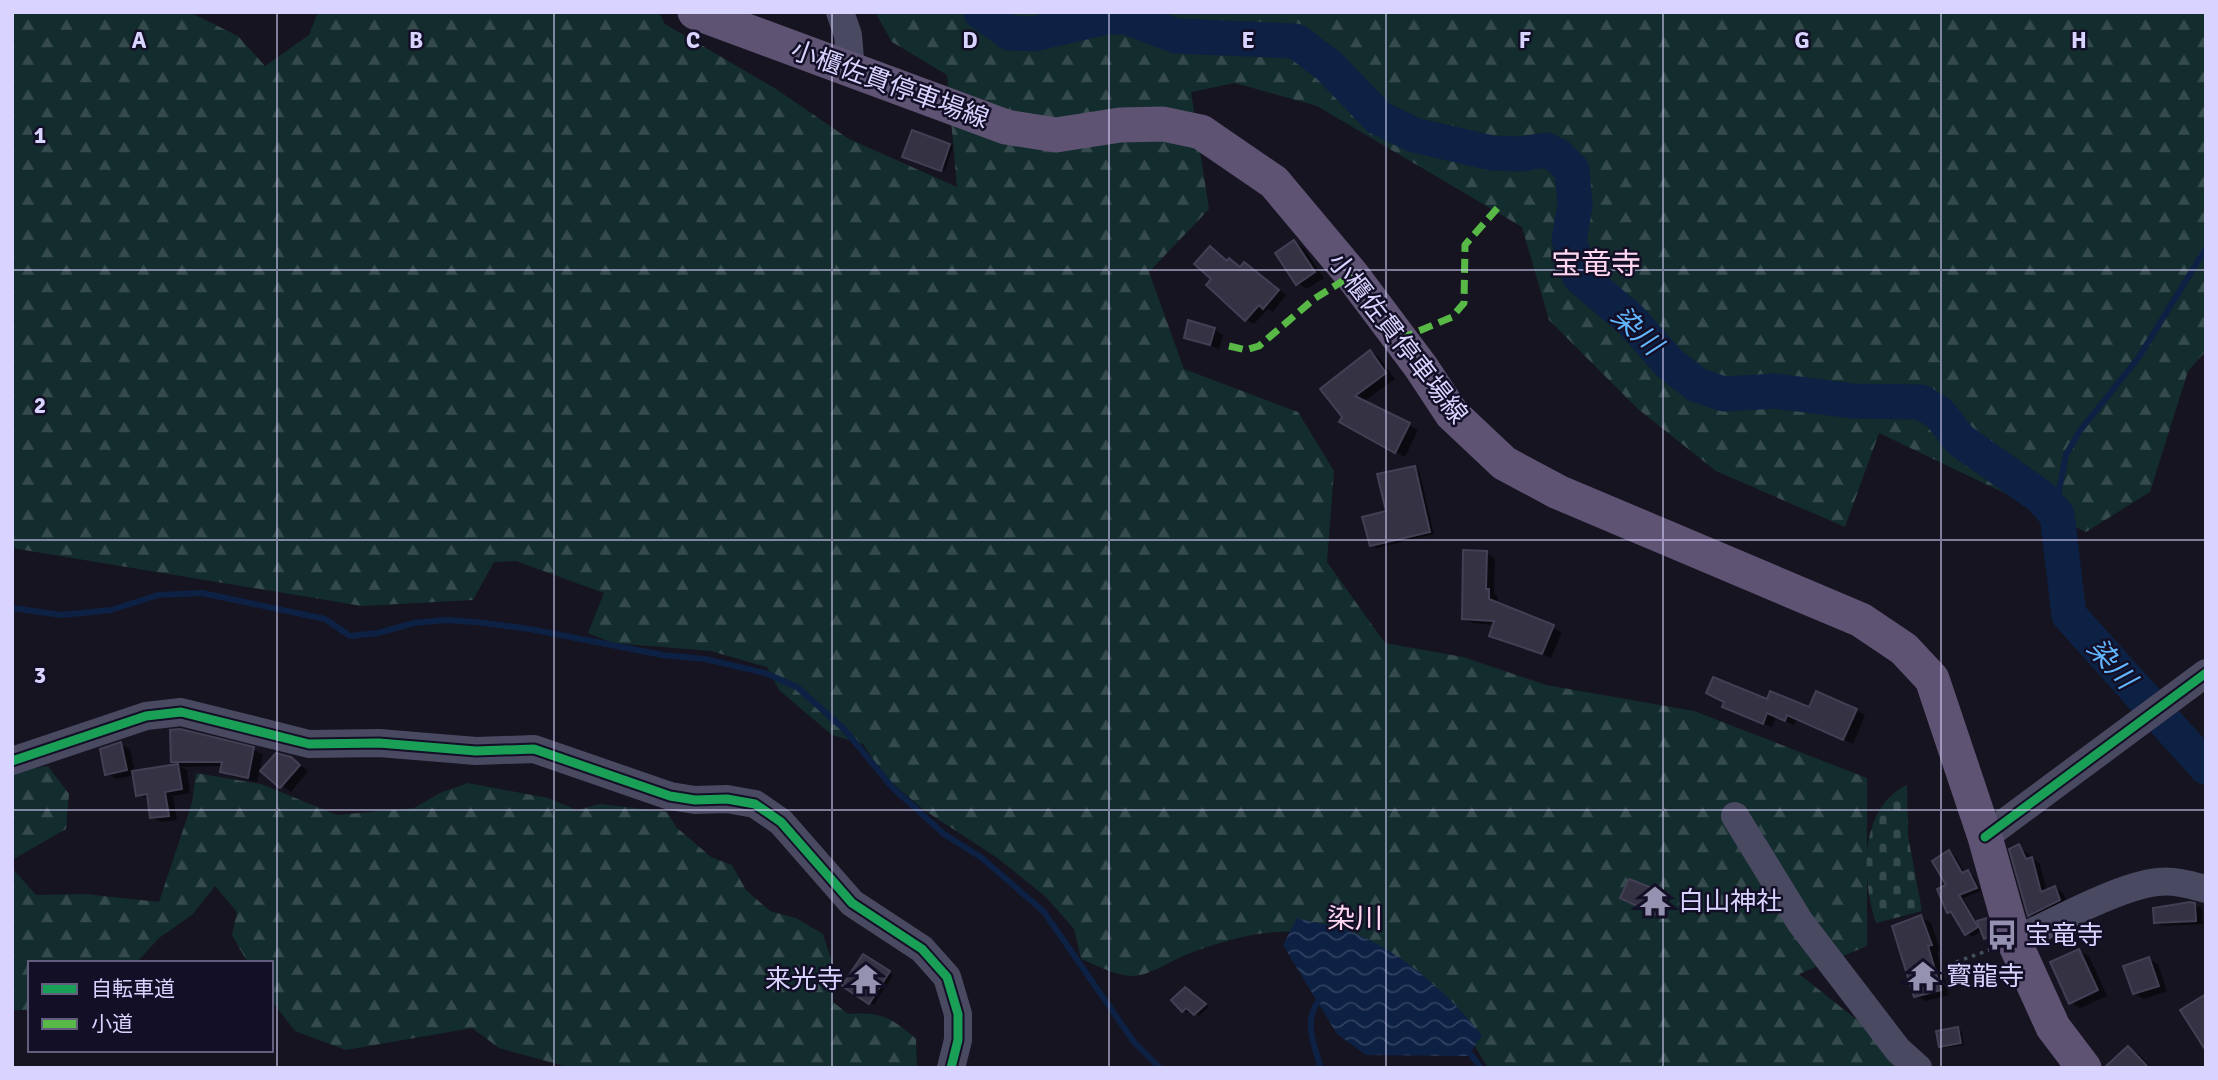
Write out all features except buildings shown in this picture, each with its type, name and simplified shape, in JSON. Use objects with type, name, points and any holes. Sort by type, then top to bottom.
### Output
[{"type":"main road","name":"小櫃佐貫停車場線","points":[[695,12],[1006,127],[1056,135],[1120,125],[1163,124],[1201,132],[1273,181],[1352,275],[1421,367],[1452,414],[1504,463],[1558,492],[1861,620],[1904,649],[1932,678],[1985,837],[2014,941],[2053,1027],[2084,1068]]},
{"type":"street","points":[[839,12],[848,35],[851,71]]},
{"type":"street","points":[[1985,837],[2206,673]]},
{"type":"street","points":[[12,761],[41,754],[146,716],[181,712],[309,744],[379,743],[476,751],[534,749],[670,796],[695,800],[727,799],[755,804],[781,822],[852,903],[922,949],[947,977],[958,1014],[958,1040],[951,1068]]},
{"type":"street","points":[[1735,816],[1800,922],[1899,1050],[1918,1068]]},
{"type":"street","points":[[2014,941],[2106,899],[2157,882],[2186,884],[2206,889]]},
{"type":"path","points":[[1948,965],[2014,941]]},
{"type":"green space","points":[[12,12],[189,12],[238,36],[265,66],[309,35],[318,12],[659,12],[665,24],[776,89],[849,139],[957,187],[947,75],[892,42],[875,12],[2206,12],[2206,351],[2188,371],[2150,492],[2086,532],[1879,433],[1845,527],[1716,471],[1638,409],[1549,320],[1522,227],[1317,106],[1235,83],[1191,92],[1209,209],[1149,272],[1184,369],[1298,412],[1334,471],[1327,562],[1385,643],[1463,657],[1546,685],[1694,711],[1867,778],[1867,946],[1799,974],[1871,1031],[1925,1068],[1488,1068],[1463,1026],[1304,932],[1274,932],[1231,940],[1188,954],[1153,971],[1133,976],[1106,970],[1081,959],[1074,929],[1046,897],[996,857],[924,810],[885,777],[863,744],[832,735],[779,690],[767,667],[711,651],[612,643],[588,633],[604,593],[516,561],[494,562],[473,600],[362,606],[12,548]]},
{"type":"green space","points":[[48,766],[69,794],[66,829],[12,860],[12,771]]},
{"type":"green space","points":[[196,773],[261,784],[337,815],[414,808],[440,793],[468,783],[548,798],[577,810],[600,804],[667,812],[676,827],[711,857],[732,865],[746,890],[770,911],[796,918],[823,934],[832,962],[833,1002],[848,1014],[877,1015],[892,1021],[916,1039],[917,1068],[571,1068],[499,1048],[472,1028],[346,1050],[295,1031],[273,1003],[273,961],[247,961],[232,935],[237,912],[215,886],[192,915],[159,938],[138,961],[28,961],[28,1010],[12,1010],[12,868],[36,895],[85,894],[159,902],[192,803]]},
{"type":"green space","points":[[1907,785],[1908,836],[1922,911],[1876,923],[1868,886],[1867,866],[1872,827],[1891,796]]},
{"type":"water","points":[[1297,918],[1350,931],[1406,962],[1454,1003],[1482,1035],[1468,1056],[1366,1055],[1337,1034],[1283,945]]},
{"type":"waterway","name":"染川","points":[[981,12],[1010,33],[1034,34],[1106,17],[1126,17],[1176,36],[1296,41],[1329,66],[1379,118],[1414,135],[1492,153],[1521,154],[1546,150],[1558,156],[1572,170],[1575,205],[1569,240],[1580,277],[1631,320],[1669,363],[1697,385],[1724,394],[1776,391],[1853,401],[1921,402],[1939,413],[1960,440],[2041,497],[2057,515],[2069,615],[2206,767]]},
{"type":"waterway","points":[[2057,515],[2066,455],[2079,432],[2139,357],[2206,248]]},
{"type":"waterway","points":[[12,608],[62,615],[111,610],[158,595],[202,593],[325,619],[350,636],[378,633],[414,623],[446,620],[476,622],[530,629],[662,655],[705,659],[765,673],[797,687],[844,729],[892,787],[944,834],[982,858],[1044,912],[1134,1042],[1160,1068]]},
{"type":"waterway","points":[[1317,1068],[1320,1065],[1312,1038],[1311,1021],[1322,996]]},
{"type":"waterway","points":[[1466,1048],[1481,1068]]},
{"type":"marked path","points":[[1400,339],[1452,317],[1464,303],[1465,245],[1501,204]]},
{"type":"marked path","points":[[1229,346],[1246,350],[1259,346],[1314,299],[1352,275]]},
{"type":"cycle path","points":[[1985,837],[2206,673]]},
{"type":"cycle path","points":[[12,761],[146,716],[181,712],[309,744],[379,743],[476,751],[534,749],[670,796],[695,800],[727,799],[755,804],[781,822],[852,903],[922,949],[947,977],[958,1014],[958,1040],[951,1068]]},
{"type":"place","name":"白山神社","points":[[1655,901]]},
{"type":"place","name":"宝竜寺","points":[[2002,935]]},
{"type":"place","name":"寳龍寺","points":[[1923,976]]},
{"type":"place","name":"来光寺","points":[[866,979]]},
{"type":"district","name":"宝竜寺","points":[[1596,264]]},
{"type":"district","name":"染川","points":[[1355,918]]}]
